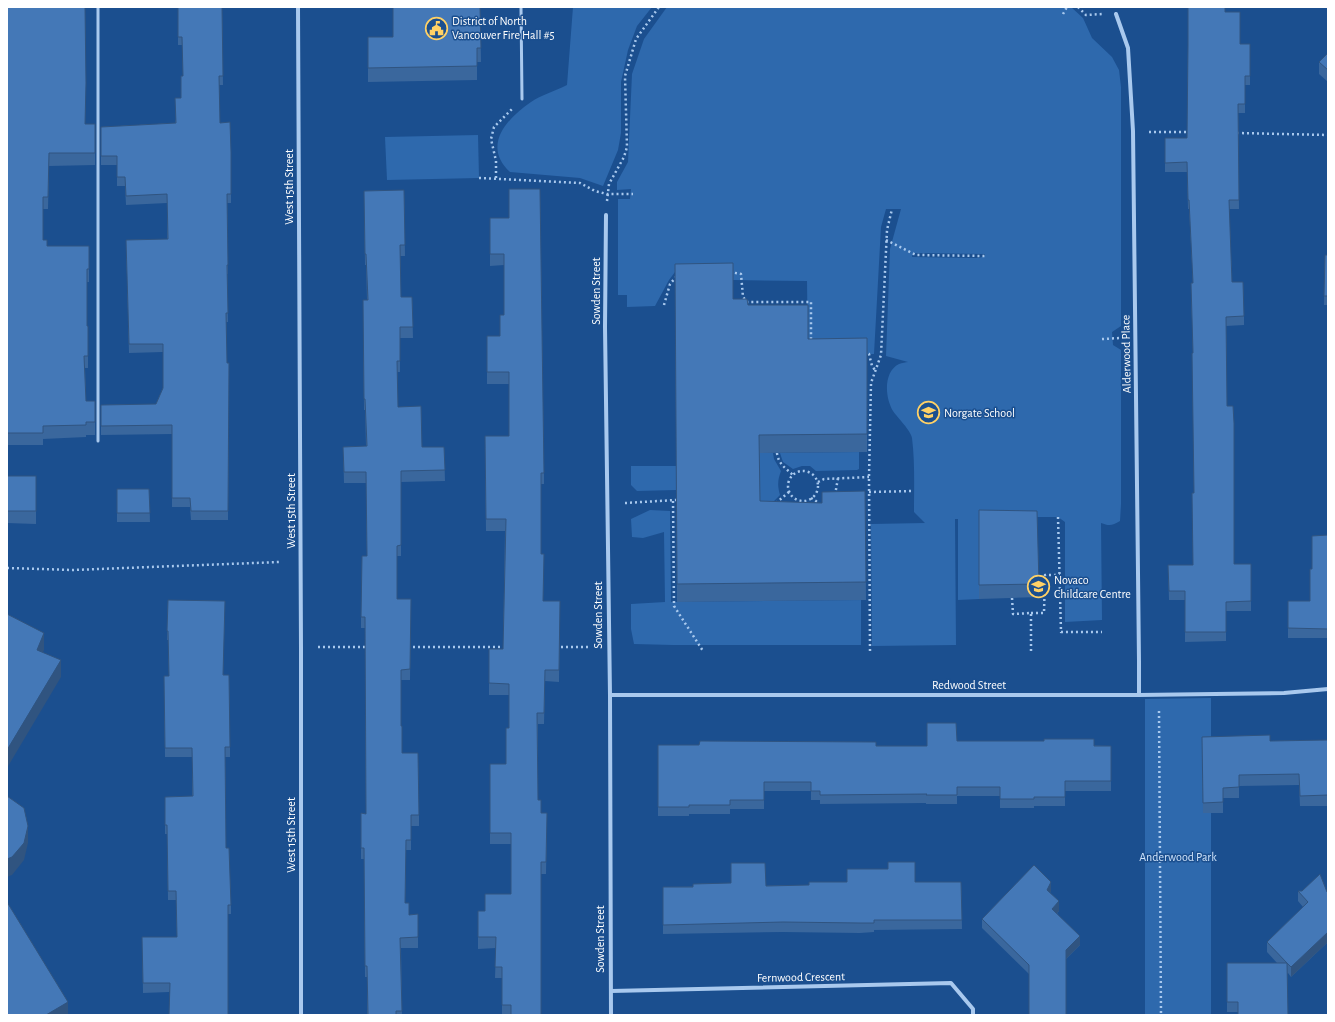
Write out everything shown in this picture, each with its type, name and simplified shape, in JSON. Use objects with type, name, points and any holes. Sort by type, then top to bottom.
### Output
[{"type":"street","name":"West 15th Street","points":[[298,7],[301,1015]]},
{"type":"street","name":"Alderwood Place","points":[[1116,14],[1128,48],[1133,131],[1139,695]]},
{"type":"street","name":"Sowden Street","points":[[606,215],[611,1015]]},
{"type":"street","name":"Redwood Street","points":[[610,695],[1139,695],[1284,693],[1328,689]]},
{"type":"street","name":"Fernwood Crescent","points":[[611,992],[951,983],[974,1009],[973,1015]]},
{"type":"lane","points":[[98,7],[98,441]]},
{"type":"lane","points":[[521,7],[522,99]]},
{"type":"path","points":[[606,215],[609,184],[624,157],[627,147],[625,76],[636,39],[659,7]]},
{"type":"path","points":[[1063,14],[1067,7]]},
{"type":"path","points":[[1078,7],[1086,15],[1116,14]]},
{"type":"path","points":[[496,178],[496,161],[492,139],[494,126],[522,99]]},
{"type":"path","points":[[1133,131],[1195,132]]},
{"type":"path","points":[[1234,133],[1328,135]]},
{"type":"path","points":[[479,178],[580,183],[595,191],[608,194],[633,194]]},
{"type":"path","points":[[870,650],[869,477],[871,383],[881,355],[886,240],[892,209]]},
{"type":"path","points":[[886,240],[916,255],[985,256]]},
{"type":"path","points":[[727,272],[741,274],[743,297],[747,302],[811,302],[811,346]]},
{"type":"path","points":[[664,305],[670,284],[678,276]]},
{"type":"path","points":[[859,352],[866,352],[869,354],[872,366],[876,370]]},
{"type":"path","points":[[777,453],[777,458],[782,466],[793,475]]},
{"type":"path","points":[[807,471],[816,477],[818,482],[817,492],[805,501],[792,496],[788,483],[797,472],[807,471]]},
{"type":"path","points":[[818,482],[824,479],[869,477]]},
{"type":"path","points":[[832,500],[838,478]]},
{"type":"path","points":[[869,492],[914,491]]},
{"type":"path","points":[[773,506],[790,492]]},
{"type":"path","points":[[811,498],[824,505]]},
{"type":"path","points":[[625,503],[674,501],[674,606],[703,651]]},
{"type":"path","points":[[1058,517],[1061,632],[1102,632]]},
{"type":"path","points":[[7,568],[73,570],[280,562]]},
{"type":"path","points":[[1012,598],[1013,614],[1044,613],[1044,575],[1060,575]]},
{"type":"path","points":[[1031,613],[1031,651]]},
{"type":"path","points":[[318,647],[374,647]]},
{"type":"path","points":[[406,647],[510,647]]},
{"type":"path","points":[[549,647],[589,647]]},
{"type":"path","points":[[1159,711],[1161,1015]]},
{"type":"green space","points":[[573,7],[652,7],[637,26],[628,50],[621,82],[621,133],[618,150],[603,186],[580,178],[510,172],[502,162],[498,152],[498,143],[501,134],[513,116],[535,100],[567,85]]},
{"type":"green space","points":[[667,7],[1071,7],[1083,18],[1092,38],[1112,57],[1119,70],[1121,87],[1121,326],[1112,332],[1113,345],[1121,350],[1121,504],[1120,521],[1110,525],[1101,523],[1102,620],[1065,622],[1065,522],[1058,517],[1037,517],[979,524],[979,599],[958,600],[958,519],[955,519],[956,645],[872,646],[871,524],[925,523],[914,512],[914,465],[912,438],[907,428],[890,406],[887,393],[890,373],[899,364],[908,362],[886,356],[890,249],[901,209],[886,209],[881,227],[874,354],[808,356],[807,281],[733,280],[675,272],[655,306],[627,307],[627,295],[618,295],[618,199],[630,199],[631,189],[617,190],[617,182],[628,162],[632,74],[644,39]],"holes":[[[913,253],[985,254],[985,256],[979,258],[912,257]]]},
{"type":"green space","points":[[478,135],[479,178],[387,180],[385,137]]},
{"type":"green space","points":[[859,452],[859,469],[857,470],[816,471],[810,466],[802,466],[793,469],[783,462],[780,453]]},
{"type":"green space","points":[[759,453],[773,453],[774,459],[781,471],[778,482],[780,495],[769,506],[760,506]]},
{"type":"green space","points":[[631,466],[676,466],[676,490],[637,491],[631,485]]},
{"type":"green space","points":[[650,510],[670,511],[671,602],[861,600],[861,645],[634,644],[631,629],[631,604],[665,602],[664,532],[643,538],[632,537],[631,519]]},
{"type":"green space","name":"Anderwood Park","points":[[1211,698],[1211,1015],[1145,1015],[1145,699]]},
{"type":"building","points":[[7,7],[85,7],[85,124],[95,124],[95,153],[49,153],[48,197],[43,197],[43,240],[47,240],[47,246],[89,246],[89,269],[87,269],[88,356],[84,356],[86,401],[95,401],[95,422],[86,422],[86,425],[43,426],[43,433],[7,433]]},
{"type":"building","points":[[178,7],[222,7],[223,76],[219,76],[220,123],[230,122],[231,152],[231,194],[227,194],[228,313],[226,313],[227,363],[229,363],[228,511],[191,511],[190,498],[172,498],[172,425],[101,426],[101,405],[156,404],[163,388],[163,344],[129,344],[126,240],[168,239],[167,194],[126,196],[125,177],[117,177],[117,156],[101,156],[101,127],[176,123],[175,98],[181,98],[181,76],[183,76],[182,37],[178,37]]},
{"type":"building","name":"District of North Vancouver Fire Hall #5","points":[[393,7],[480,7],[481,48],[477,48],[477,66],[368,68],[368,37],[393,37]]},
{"type":"building","points":[[1188,7],[1225,7],[1225,12],[1240,12],[1240,44],[1250,44],[1250,76],[1245,76],[1245,104],[1238,104],[1239,200],[1229,200],[1232,282],[1243,282],[1244,316],[1226,317],[1227,406],[1233,406],[1234,423],[1234,564],[1251,564],[1251,601],[1226,602],[1226,632],[1185,632],[1185,591],[1169,591],[1168,565],[1193,565],[1192,493],[1194,493],[1191,283],[1193,283],[1187,162],[1165,163],[1165,138],[1187,138]]},
{"type":"building","points":[[1328,53],[1328,70],[1319,62]]},
{"type":"building","points":[[509,189],[540,189],[544,473],[541,473],[541,554],[544,554],[543,601],[560,601],[559,670],[545,670],[544,713],[537,713],[538,800],[541,800],[541,813],[547,813],[546,862],[541,862],[541,1015],[511,1015],[511,1005],[502,1005],[502,967],[495,967],[496,937],[478,937],[478,911],[485,911],[485,894],[511,894],[511,833],[490,833],[490,764],[506,764],[506,728],[509,728],[509,684],[489,683],[489,649],[503,649],[506,519],[486,519],[485,436],[509,436],[509,372],[487,372],[487,336],[500,336],[500,315],[504,315],[504,254],[490,254],[490,218],[509,218]]},
{"type":"building","points":[[404,190],[405,245],[400,245],[401,297],[412,297],[413,327],[400,327],[400,361],[397,361],[398,407],[421,406],[422,447],[444,447],[445,470],[401,471],[401,545],[397,546],[397,599],[411,599],[410,669],[401,670],[402,753],[418,753],[419,815],[411,815],[411,840],[406,840],[405,903],[409,903],[409,915],[418,914],[418,937],[400,938],[402,1011],[396,1011],[396,1015],[368,1015],[367,966],[365,966],[364,848],[361,848],[361,813],[366,814],[365,617],[361,617],[362,556],[367,556],[366,472],[344,472],[343,447],[367,446],[364,399],[363,300],[368,300],[365,254],[364,191]]},
{"type":"building","points":[[1325,255],[1328,255],[1328,296],[1324,296]]},
{"type":"building","points":[[733,263],[733,299],[747,299],[748,305],[808,305],[808,339],[867,338],[867,434],[759,435],[760,501],[822,503],[822,492],[865,491],[866,582],[677,584],[675,264]]},
{"type":"building","points":[[7,476],[36,476],[36,511],[7,511]]},
{"type":"building","points":[[117,489],[149,489],[150,513],[117,513]]},
{"type":"building","name":"Novaco Childcare Centre","points":[[979,510],[1037,511],[1039,584],[979,585]]},
{"type":"building","points":[[1328,535],[1328,629],[1288,628],[1288,601],[1310,601],[1312,536]]},
{"type":"building","points":[[168,600],[225,601],[223,675],[229,675],[230,747],[225,747],[226,848],[229,848],[231,905],[228,905],[228,1015],[169,1015],[170,983],[143,983],[142,937],[177,937],[176,891],[168,891],[165,797],[193,796],[192,748],[165,748],[164,676],[169,676],[167,631]]},
{"type":"building","points":[[7,614],[44,633],[37,650],[61,660],[7,750]]},
{"type":"building","points":[[927,723],[956,723],[957,741],[1044,741],[1044,739],[1094,739],[1094,746],[1111,746],[1111,781],[1065,781],[1065,797],[1034,797],[1034,799],[1000,799],[1000,787],[957,787],[957,795],[820,795],[820,791],[811,791],[811,782],[764,782],[764,800],[730,800],[730,805],[658,807],[658,745],[699,745],[700,741],[876,742],[876,746],[927,746]]},
{"type":"building","points":[[1270,735],[1270,741],[1328,740],[1328,795],[1300,796],[1299,774],[1239,775],[1239,787],[1223,788],[1223,802],[1203,803],[1202,737]]},
{"type":"building","points":[[7,796],[24,808],[28,826],[24,843],[12,857],[7,859]]},
{"type":"building","points":[[888,862],[915,862],[915,882],[961,882],[962,920],[874,920],[874,923],[783,922],[663,925],[663,887],[693,887],[693,884],[731,883],[731,863],[765,863],[766,886],[809,885],[809,882],[847,882],[847,869],[888,869]]},
{"type":"building","points":[[1034,865],[1051,882],[1047,890],[1059,901],[1052,909],[1080,936],[1066,950],[1066,1015],[1029,1015],[1029,965],[982,919]]},
{"type":"building","points":[[1320,874],[1328,892],[1328,932],[1291,967],[1267,942],[1308,902],[1298,891],[1302,891]]},
{"type":"building","points":[[7,902],[68,1002],[46,1015],[7,1015]]},
{"type":"building","points":[[1227,963],[1287,963],[1288,1015],[1238,1015],[1238,1002],[1227,1002]]},
{"type":"place","name":"District of North Vancouver Fire Hall #5","points":[[437,28]]},
{"type":"place","name":"Norgate School","points":[[929,413]]},
{"type":"place","name":"Novaco Childcare Centre","points":[[1038,587]]}]
